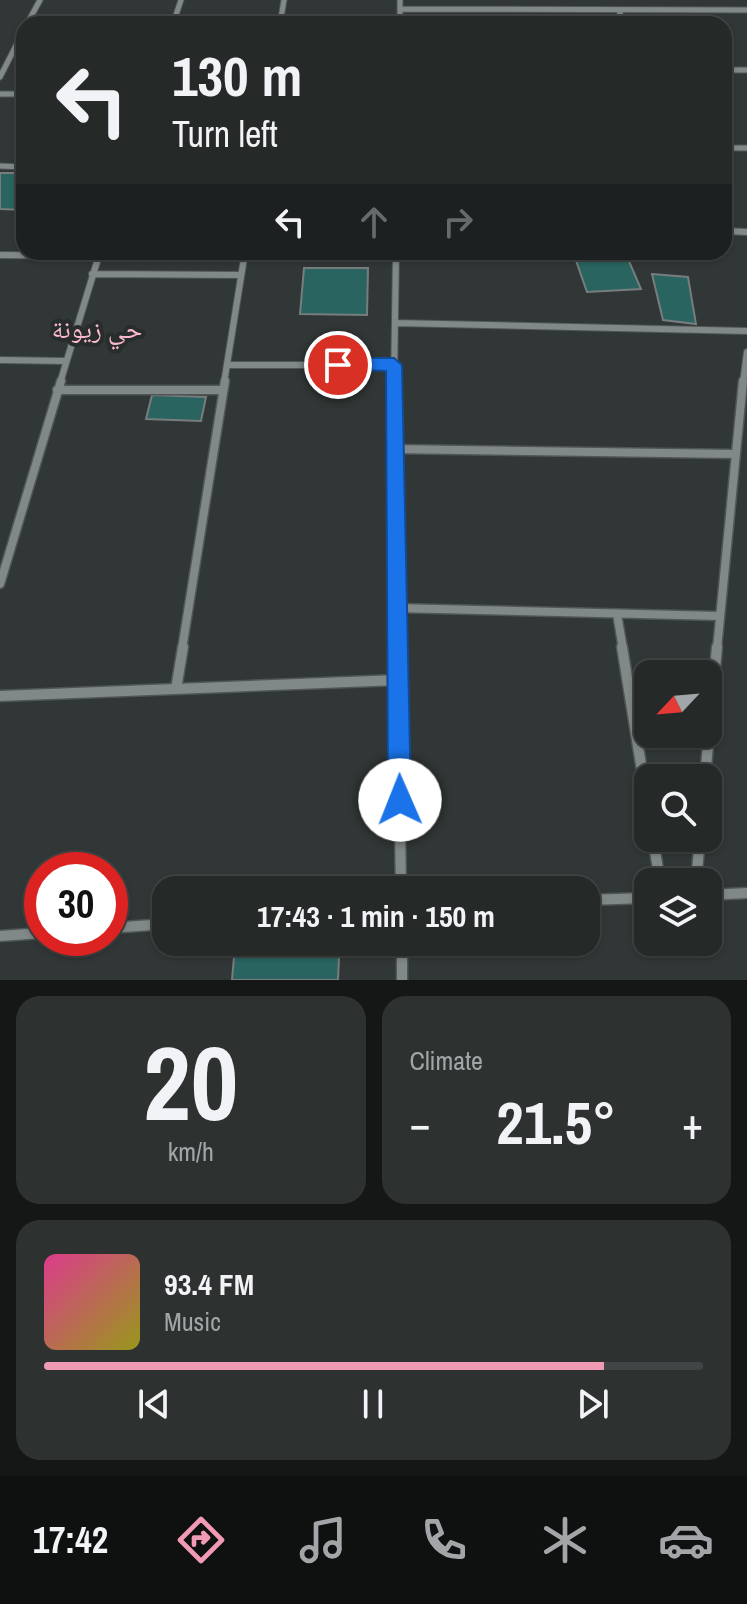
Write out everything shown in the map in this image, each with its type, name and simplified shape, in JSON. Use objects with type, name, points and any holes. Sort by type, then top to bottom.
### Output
[{"type":"street","points":[[400,0],[400,16]]},
{"type":"street","points":[[400,9],[747,10]]},
{"type":"street","points":[[619,10],[621,16]]},
{"type":"street","points":[[0,77],[16,46]]},
{"type":"street","points":[[0,584],[97,260]]},
{"type":"street","points":[[176,689],[244,260]]},
{"type":"street","points":[[396,260],[393,449],[401,876]]},
{"type":"street","points":[[92,274],[241,275]]},
{"type":"street","points":[[395,323],[747,331]]},
{"type":"street","points":[[706,764],[734,454],[747,352]]},
{"type":"street","points":[[0,360],[65,361]]},
{"type":"street","points":[[227,365],[394,365]]},
{"type":"street","points":[[57,390],[223,390]]},
{"type":"street","points":[[393,449],[734,454]]},
{"type":"street","points":[[396,608],[719,616]]},
{"type":"street","points":[[617,614],[641,764]]},
{"type":"street","points":[[0,696],[398,680]]},
{"type":"street","points":[[722,894],[747,893]]},
{"type":"street","points":[[600,900],[634,898]]},
{"type":"street","points":[[128,927],[152,925]]},
{"type":"street","points":[[0,936],[24,934]]},
{"type":"street","points":[[402,956],[402,980]]},
{"type":"building","points":[[0,173],[16,173],[16,210],[0,209]]},
{"type":"building","points":[[576,260],[628,260],[641,289],[587,292]]},
{"type":"building","points":[[304,268],[368,268],[367,315],[300,314]]},
{"type":"building","points":[[652,274],[688,277],[696,324],[663,320]]},
{"type":"building","points":[[152,395],[206,397],[201,421],[146,419]]},
{"type":"building","points":[[234,957],[339,957],[338,980],[232,980]]},
{"type":"district","name":"حي زيونة","points":[[97,329]]},
{"type":"route","points":[[338,365],[394,365],[400,800]]}]
